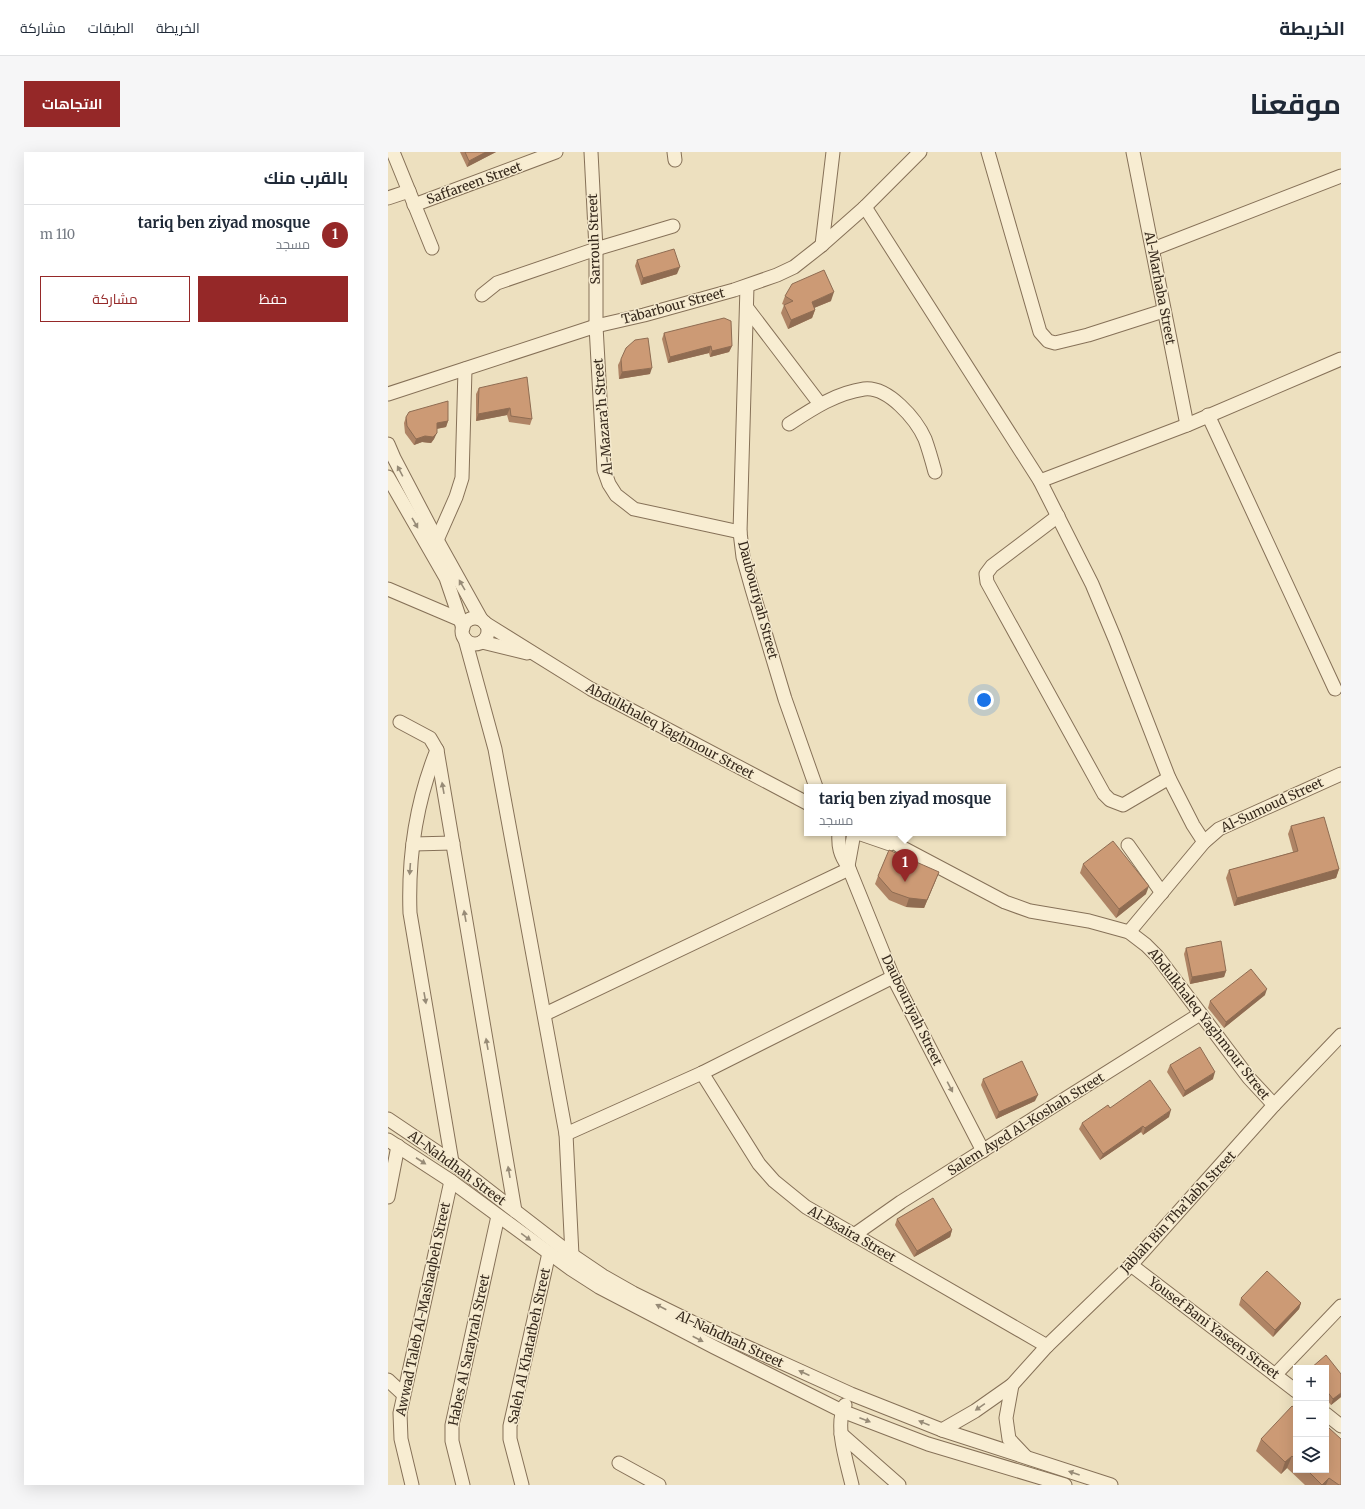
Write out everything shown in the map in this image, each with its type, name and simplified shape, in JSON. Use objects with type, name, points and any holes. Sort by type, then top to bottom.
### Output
[{"type":"street","points":[[393,152],[432,248]]},
{"type":"street","name":"Saffareen Street","points":[[414,205],[556,152]]},
{"type":"street","name":"Sarrouh Street","points":[[591,152],[596,248],[596,326]]},
{"type":"street","points":[[822,245],[826,196],[834,152]]},
{"type":"street","name":"Tabarbour Street","points":[[388,394],[596,326],[644,316],[747,286],[777,275],[794,267],[822,245],[865,207],[920,152]]},
{"type":"street","points":[[988,152],[1038,325],[1044,338],[1055,343],[1088,335],[1163,311]]},
{"type":"street","name":"Al-Marhaba Street","points":[[1133,152],[1153,249],[1163,311],[1187,425]]},
{"type":"street","points":[[1153,249],[1341,176]]},
{"type":"street","name":"Saffareen Street","points":[[388,198],[409,192]]},
{"type":"street","points":[[865,207],[1040,480],[1092,584],[1169,778],[1193,825],[1204,842]]},
{"type":"street","points":[[482,295],[497,284],[596,248],[673,226]]},
{"type":"street","name":"Daubouriyah Street","points":[[747,286],[740,532],[743,557],[785,699],[815,784]]},
{"type":"street","points":[[747,308],[820,404]]},
{"type":"street","name":"Al-Mazara’h Street","points":[[596,326],[604,470],[609,484],[616,495],[634,509],[740,532]]},
{"type":"street","points":[[1040,480],[1187,425],[1341,359]]},
{"type":"street","points":[[437,540],[456,497],[462,478],[464,369]]},
{"type":"street","points":[[789,424],[820,404],[848,392],[865,388],[880,392],[898,402],[917,425],[924,438],[936,472]]},
{"type":"street","points":[[1208,415],[1336,689]]},
{"type":"street","points":[[388,444],[437,540],[487,627],[487,635],[481,642],[478,682]]},
{"type":"street","points":[[388,477],[446,578],[463,629],[495,749],[566,1134],[572,1255]]},
{"type":"street","points":[[1058,516],[992,566],[986,574],[987,582],[1104,794],[1110,800],[1123,805],[1169,778]]},
{"type":"street","points":[[388,589],[463,629],[473,643],[481,642]]},
{"type":"street","points":[[463,629],[470,619],[483,621]]},
{"type":"street","name":"Abdulkhaleq Yaghmour Street","points":[[483,621],[590,689],[804,801]]},
{"type":"street","name":"Abdulkhaleq Yaghmour Street","points":[[481,642],[535,655]]},
{"type":"street","points":[[400,722],[430,738],[437,750],[515,1211]]},
{"type":"street","points":[[437,750],[421,796],[413,844],[410,874],[410,913],[452,1162]]},
{"type":"street","name":"Al-Sumoud Street","points":[[1129,932],[1204,842],[1219,829],[1237,819],[1341,774]]},
{"type":"street","name":"Daubouriyah Street","points":[[839,836],[838,844],[841,854],[848,867],[893,978],[984,1151]]},
{"type":"street","points":[[545,1014],[848,867],[853,836]]},
{"type":"street","name":"Abdulkhaleq Yaghmour Street","points":[[867,836],[901,848],[1005,902],[1030,911],[1089,921],[1129,932],[1157,956],[1249,1078],[1274,1105]]},
{"type":"street","name":"Abdulkhaleq Yaghmour Street","points":[[885,836],[901,848]]},
{"type":"street","points":[[413,844],[453,843]]},
{"type":"street","points":[[1128,845],[1162,893]]},
{"type":"street","points":[[566,1134],[702,1073],[893,978]]},
{"type":"street","name":"Salem Ayed Al-Koshah Street","points":[[854,1235],[901,1202],[1200,1014]]},
{"type":"street","name":"Jablah Bin Tha’labh Street","points":[[942,1430],[975,1411],[1012,1385],[1047,1346],[1131,1265],[1274,1105],[1341,1036]]},
{"type":"street","name":"Al-Bsaira Street","points":[[702,1073],[740,1136],[759,1164],[774,1181],[806,1207],[1047,1346]]},
{"type":"street","name":"Al-Nahdhah Street","points":[[388,1119],[452,1162],[572,1255],[603,1276],[640,1296],[692,1322],[851,1394],[942,1430],[1111,1485]]},
{"type":"street","points":[[388,1198],[393,1143]]},
{"type":"street","name":"Al-Nahdhah Street","points":[[393,1143],[451,1181],[571,1269],[617,1298],[842,1411],[928,1444],[1065,1485]]},
{"type":"street","name":"Awwad Taleb Al-Mashaqbeh Street","points":[[412,1485],[399,1426],[403,1394],[451,1181]]},
{"type":"street","name":"Habes Al Sarayrah Street","points":[[463,1485],[452,1441],[452,1425],[498,1216]]},
{"type":"street","name":"Saleh Al Khatatbeh Street","points":[[522,1485],[510,1440],[510,1426],[549,1253]]},
{"type":"street","name":"Yousef Bani Yaseen Street","points":[[1131,1265],[1293,1389]]},
{"type":"street","points":[[1276,1375],[1341,1306]]},
{"type":"street","points":[[388,1380],[403,1394]]},
{"type":"street","points":[[1012,1385],[1006,1418],[1010,1439],[1025,1456]]},
{"type":"street","points":[[851,1394],[842,1411],[841,1434],[852,1485]]},
{"type":"street","points":[[1329,1416],[1341,1426]]},
{"type":"street","points":[[841,1434],[899,1485]]},
{"type":"street","points":[[618,1463],[659,1485]]},
{"type":"building","points":[[465,152],[486,152],[469,161]]},
{"type":"building","points":[[674,249],[680,267],[643,278],[637,260]]},
{"type":"building","points":[[824,270],[834,292],[812,302],[815,310],[791,320],[784,305],[793,301],[785,296],[792,284]]},
{"type":"building","points":[[724,318],[731,321],[732,346],[712,351],[711,346],[670,357],[664,333]]},
{"type":"building","points":[[648,338],[652,368],[622,372],[621,359],[626,348],[635,340]]},
{"type":"building","points":[[527,377],[532,419],[511,416],[510,408],[478,414],[479,388]]},
{"type":"building","points":[[448,401],[448,421],[437,423],[437,433],[433,437],[425,436],[416,439],[407,426],[406,417],[409,412]]},
{"type":"building","points":[[1324,817],[1339,869],[1237,898],[1229,870],[1298,851],[1291,826]]},
{"type":"building","points":[[1113,841],[1149,886],[1119,909],[1083,864]]},
{"type":"building","points":[[889,850],[939,872],[927,900],[909,898],[892,892],[878,876]]},
{"type":"building","points":[[1221,941],[1226,971],[1192,977],[1186,948]]},
{"type":"building","points":[[1251,969],[1267,989],[1226,1022],[1210,1001]]},
{"type":"building","points":[[1200,1047],[1215,1072],[1185,1091],[1170,1065]]},
{"type":"building","points":[[1022,1061],[1038,1095],[999,1112],[983,1079]]},
{"type":"building","points":[[1150,1080],[1171,1110],[1145,1128],[1143,1126],[1103,1154],[1082,1123],[1108,1105],[1110,1108]]},
{"type":"building","points":[[933,1198],[952,1230],[917,1251],[897,1219]]},
{"type":"building","points":[[1267,1271],[1301,1303],[1275,1330],[1241,1298]]},
{"type":"building","points":[[1326,1355],[1341,1374],[1341,1393],[1333,1399],[1329,1394],[1329,1365],[1314,1365]]},
{"type":"building","points":[[1292,1406],[1293,1407],[1293,1457],[1292,1456],[1285,1462],[1261,1439]]},
{"type":"building","points":[[1329,1428],[1341,1439],[1341,1485],[1329,1478],[1322,1485],[1310,1473],[1329,1473]]},
{"type":"place","name":"tariq ben ziyad mosque","points":[[905,882]]}]
